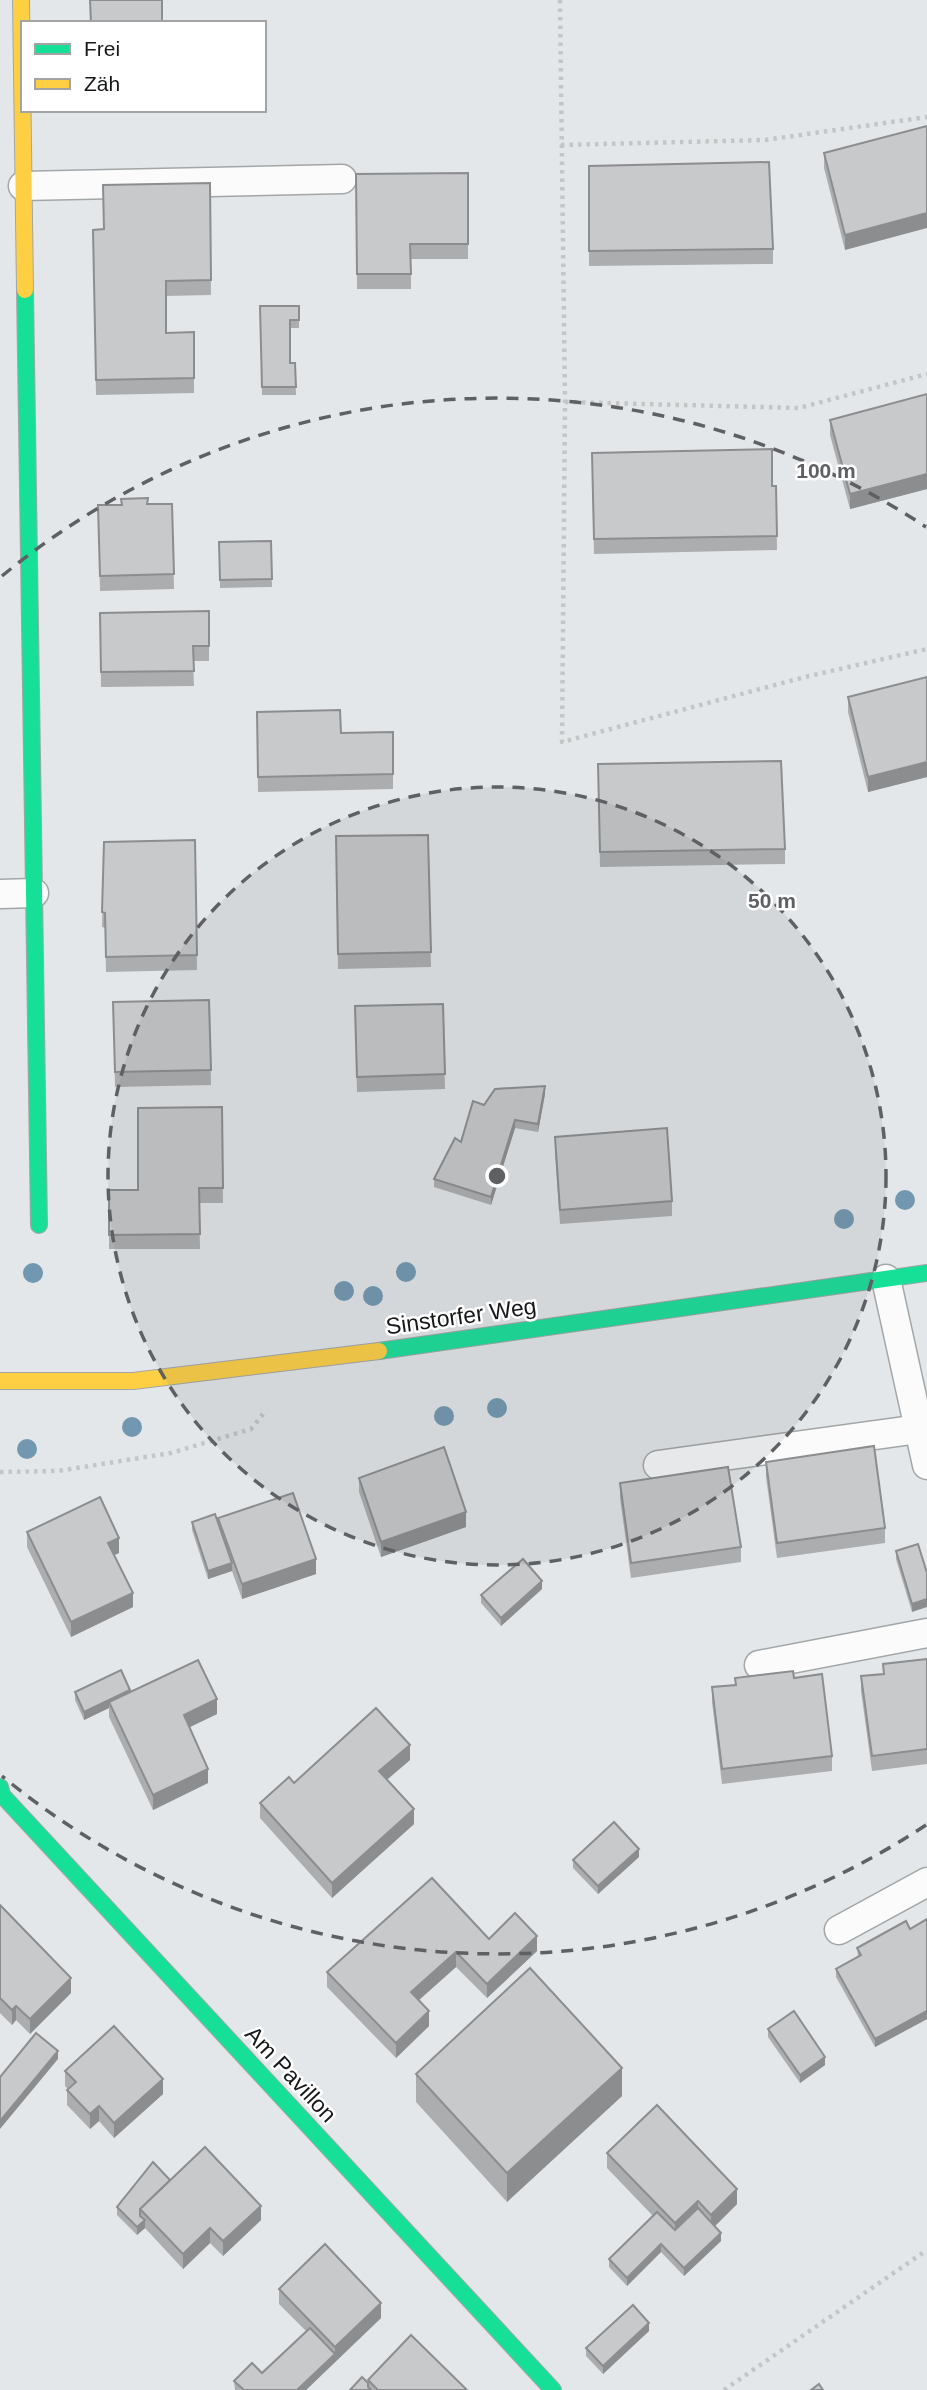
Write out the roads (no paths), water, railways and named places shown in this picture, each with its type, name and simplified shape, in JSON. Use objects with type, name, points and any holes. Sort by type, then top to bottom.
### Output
[{"type":"street","points":[[21,0],[21,21]]},
{"type":"street","points":[[22,112],[39,1225]]},
{"type":"street","name":"Sinstorfer Weg","points":[[0,1381],[133,1381],[307,1362],[927,1273]]},
{"type":"street","name":"Am Pavillon","points":[[0,1787],[2,1796],[553,2390]]},
{"type":"lane","points":[[23,186],[342,179]]},
{"type":"lane","points":[[0,894],[34,893]]},
{"type":"lane","points":[[886,1279],[927,1465]]},
{"type":"lane","points":[[658,1465],[919,1429]]},
{"type":"lane","points":[[759,1665],[927,1633]]},
{"type":"lane","points":[[839,1930],[927,1882]]}]
